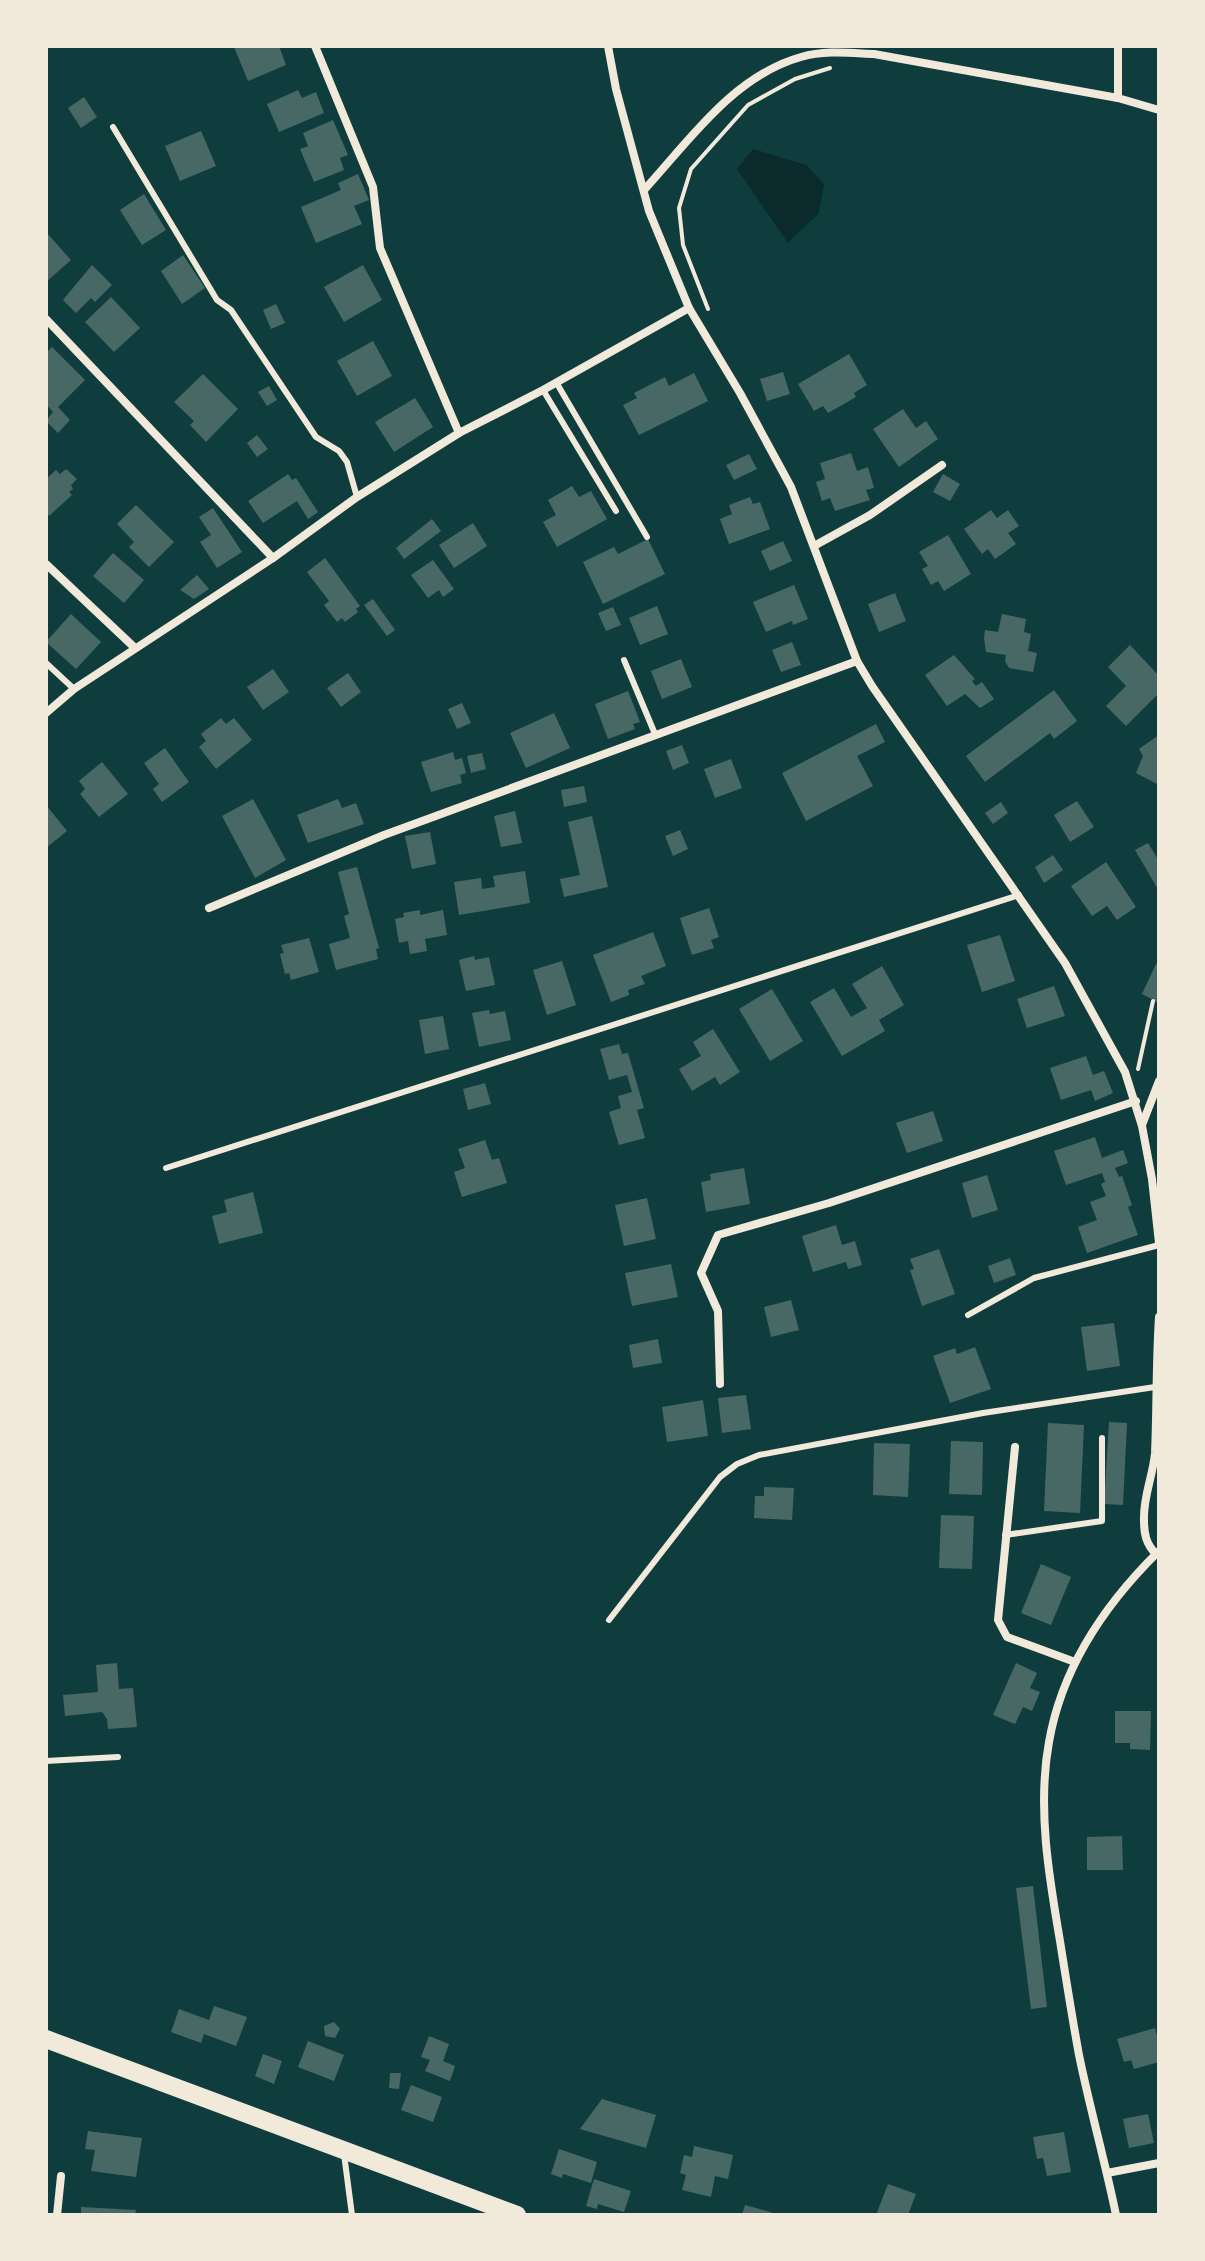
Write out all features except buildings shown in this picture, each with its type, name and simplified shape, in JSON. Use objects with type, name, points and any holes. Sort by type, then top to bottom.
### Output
[{"type":"main road","points":[[46,2039],[517,2215]]},
{"type":"street","points":[[315,46],[373,187],[380,248],[459,433]]},
{"type":"street","points":[[608,46],[616,89],[649,211],[689,308],[777,460],[814,546],[857,661],[1065,963],[1125,1072],[1142,1126],[1159,1244]]},
{"type":"street","points":[[1118,46],[1118,98]]},
{"type":"street","points":[[644,190],[724,102],[780,65],[803,57],[836,52],[874,54],[1118,98],[1159,110]]},
{"type":"street","points":[[46,713],[74,689],[273,558],[357,497],[459,433],[689,308]]},
{"type":"street","points":[[46,319],[273,558]]},
{"type":"street","points":[[814,546],[870,515],[942,465]]},
{"type":"street","points":[[46,564],[135,648]]},
{"type":"street","points":[[209,908],[384,835],[857,661]]},
{"type":"street","points":[[1142,1126],[1159,1081]]},
{"type":"street","points":[[720,1384],[718,1311],[701,1273],[718,1235],[829,1203],[1134,1098]]},
{"type":"street","points":[[1116,2215],[1079,2056],[1047,1868],[1045,1794],[1048,1744],[1075,1662],[1105,1611],[1157,1552],[1147,1545],[1144,1520],[1146,1492],[1154,1457],[1159,1317]]},
{"type":"street","points":[[1015,1447],[998,1620],[1007,1637],[1075,1662]]},
{"type":"street","points":[[1107,2173],[1159,2163]]},
{"type":"street","points":[[57,2215],[61,2176]]},
{"type":"lane","points":[[113,127],[217,300],[231,310],[316,437],[339,451],[347,462],[357,497]]},
{"type":"lane","points":[[556,382],[647,537]]},
{"type":"lane","points":[[543,390],[616,511]]},
{"type":"lane","points":[[624,660],[655,734]]},
{"type":"lane","points":[[46,663],[74,689]]},
{"type":"lane","points":[[166,1168],[1019,895]]},
{"type":"lane","points":[[968,1315],[1034,1278],[1159,1244]]},
{"type":"lane","points":[[609,1620],[720,1477],[748,1459],[916,1425],[1155,1387]]},
{"type":"lane","points":[[1005,1535],[1102,1521],[1102,1438]]},
{"type":"lane","points":[[46,1761],[118,1757]]},
{"type":"lane","points":[[343,2150],[352,2215]]},
{"type":"path","points":[[713,319],[683,245],[679,208],[691,169],[748,105],[795,79],[835,67]]},
{"type":"path","points":[[1134,1098],[1153,1001]]},
{"type":"water","points":[[753,149],[806,165],[824,184],[819,213],[788,243],[737,169]]}]
